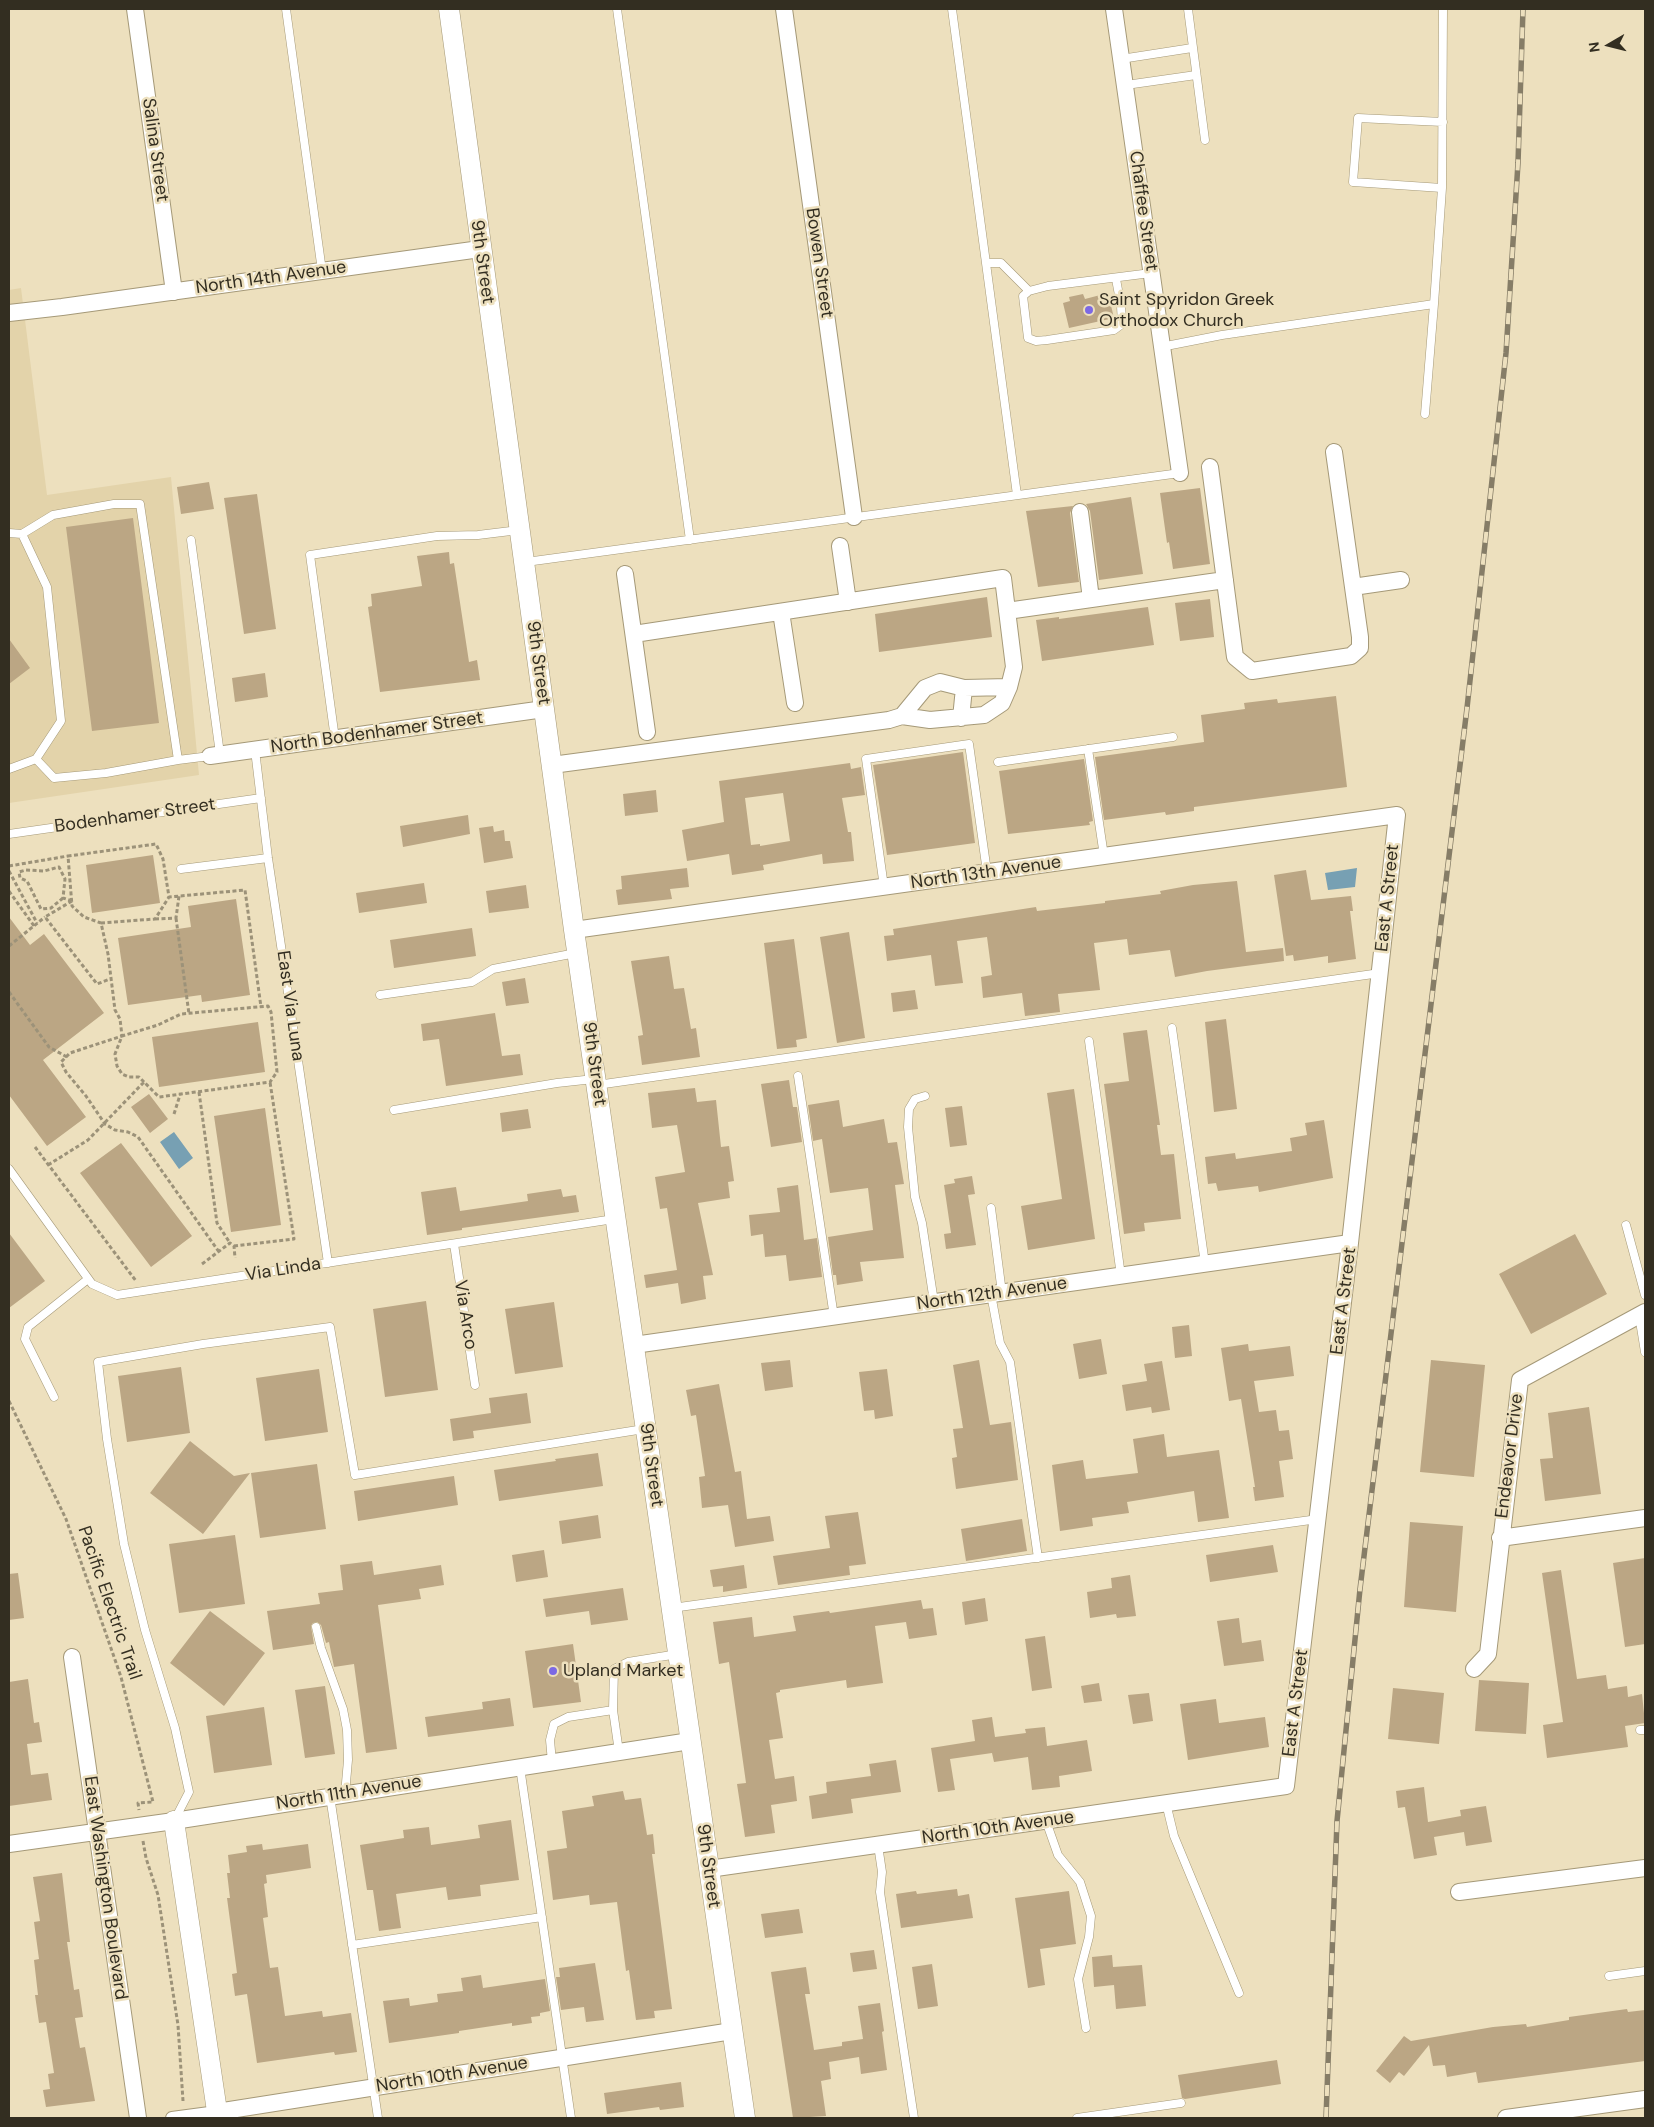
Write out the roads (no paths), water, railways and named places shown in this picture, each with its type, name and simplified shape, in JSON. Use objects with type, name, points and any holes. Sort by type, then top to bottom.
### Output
[{"type":"street","name":"Salina Street","points":[[135,9],[174,292]]},
{"type":"street","name":"9th Street","points":[[449,9],[480,249],[574,930],[745,2118]]},
{"type":"street","name":"Bowen Street","points":[[784,9],[854,517]]},
{"type":"street","name":"Chaffee Street","points":[[1114,9],[1180,473]]},
{"type":"street","name":"North 14th Avenue","points":[[9,313],[480,249]]},
{"type":"street","points":[[1210,467],[1235,657],[1252,671],[1351,656],[1360,648],[1334,452]]},
{"type":"street","points":[[1080,512],[1091,599]]},
{"type":"street","points":[[840,546],[848,602]]},
{"type":"street","points":[[625,574],[648,732]]},
{"type":"street","points":[[552,765],[889,720],[902,716],[930,720],[984,715],[1002,703],[1009,687],[1014,667],[1003,578],[634,634]]},
{"type":"street","points":[[1007,611],[1225,580]]},
{"type":"street","points":[[1353,588],[1401,580]]},
{"type":"street","points":[[782,612],[795,703]]},
{"type":"street","points":[[902,716],[925,688],[940,682],[964,688],[1009,687]]},
{"type":"street","points":[[961,718],[964,688]]},
{"type":"street","name":"North Bodenhamer Street","points":[[215,755],[544,709]]},
{"type":"street","name":"North 13th Avenue","points":[[574,930],[1397,815]]},
{"type":"street","name":"East A Street","points":[[1286,1786],[1350,1243],[1397,815]]},
{"type":"street","name":"North 12th Avenue","points":[[634,1345],[1350,1243]]},
{"type":"street","name":"Endeavor Drive","points":[[1474,1669],[1488,1654],[1500,1538],[1520,1380],[1642,1314]]},
{"type":"street","points":[[1500,1538],[1645,1518]]},
{"type":"street","name":"East Washington Boulevard","points":[[72,1657],[138,2118]]},
{"type":"street","name":"North 11th Avenue","points":[[9,1844],[690,1741]]},
{"type":"street","name":"North 10th Avenue","points":[[709,1869],[1286,1786]]},
{"type":"street","points":[[174,1820],[217,2115]]},
{"type":"street","points":[[1459,1892],[1645,1868]]},
{"type":"street","name":"North 10th Avenue","points":[[172,2118],[217,2115],[373,2087],[732,2031]]},
{"type":"street","points":[[1506,2118],[1645,2099]]},
{"type":"lane","points":[[286,9],[322,271]]},
{"type":"lane","points":[[617,9],[690,540]]},
{"type":"lane","points":[[952,9],[1017,495]]},
{"type":"lane","points":[[1188,9],[1205,140]]},
{"type":"lane","points":[[1425,414],[1442,188],[1443,9]]},
{"type":"lane","points":[[1121,59],[1192,48]]},
{"type":"lane","points":[[1126,85],[1196,75]]},
{"type":"lane","points":[[1442,122],[1358,118],[1353,182],[1442,188]]},
{"type":"lane","points":[[986,263],[1002,263],[1029,290]]},
{"type":"lane","points":[[1116,279],[1122,324],[1114,330],[1047,340],[1036,341],[1028,338],[1023,296],[1029,290],[1151,274]]},
{"type":"lane","points":[[1161,347],[1222,335],[1434,304]]},
{"type":"lane","points":[[524,562],[1180,473]]},
{"type":"lane","points":[[9,533],[22,534],[53,515],[114,504],[140,504],[178,760]]},
{"type":"lane","points":[[335,739],[310,555],[437,536],[478,535],[519,530]]},
{"type":"lane","points":[[9,769],[36,759],[61,721],[47,587],[22,534]]},
{"type":"lane","points":[[36,759],[54,778],[215,755],[191,540]]},
{"type":"lane","points":[[998,762],[1173,737]]},
{"type":"lane","points":[[884,886],[866,759],[969,744],[987,872]]},
{"type":"lane","points":[[1088,749],[1104,856]]},
{"type":"lane","name":"East Via Luna","points":[[254,750],[268,858],[328,1263]]},
{"type":"lane","name":"Bodenhamer Street","points":[[9,834],[261,798]]},
{"type":"lane","points":[[181,869],[268,858]]},
{"type":"lane","points":[[380,995],[463,984],[472,982],[493,969],[578,952]]},
{"type":"lane","points":[[394,1110],[557,1083],[596,1082],[1380,973]]},
{"type":"lane","points":[[1172,1028],[1205,1264]]},
{"type":"lane","points":[[1090,1042],[1121,1276]]},
{"type":"lane","points":[[798,1076],[834,1317]]},
{"type":"lane","points":[[925,1096],[915,1099],[908,1108],[908,1127],[915,1197],[922,1223],[934,1302]]},
{"type":"lane","name":"Via Linda","points":[[9,1170],[92,1284],[117,1295],[616,1219]]},
{"type":"lane","points":[[991,1208],[1000,1343],[1010,1362],[1038,1558]]},
{"type":"lane","points":[[1626,1225],[1645,1295]]},
{"type":"lane","name":"Via Arco","points":[[454,1244],[476,1385]]},
{"type":"lane","points":[[54,1397],[25,1339],[28,1327],[88,1279]]},
{"type":"lane","points":[[1642,1314],[1645,1352]]},
{"type":"lane","points":[[174,1820],[190,1792],[175,1728],[145,1630],[124,1544],[107,1439],[98,1362],[203,1344],[330,1327],[355,1475],[646,1429]]},
{"type":"lane","points":[[672,1608],[1318,1519]]},
{"type":"lane","points":[[316,1627],[321,1648],[343,1709],[347,1730],[348,1760],[338,1795],[352,1945],[378,2118]]},
{"type":"lane","points":[[619,1752],[613,1710],[614,1668],[628,1662],[678,1654]]},
{"type":"lane","points":[[552,1762],[550,1740],[554,1724],[568,1717],[613,1710]]},
{"type":"lane","points":[[520,1767],[571,2118]]},
{"type":"lane","points":[[1166,1804],[1174,1836],[1239,1993]]},
{"type":"lane","points":[[1046,1821],[1058,1855],[1080,1882],[1091,1916],[1089,1937],[1078,1979],[1086,2028]]},
{"type":"lane","points":[[878,1845],[882,1872],[880,1892],[914,2118]]},
{"type":"lane","points":[[352,1945],[542,1917]]},
{"type":"lane","points":[[1609,1976],[1645,1971]]},
{"type":"lane","points":[[1077,2118],[1181,2103]]},
{"type":"water","points":[[1357,868],[1355,887],[1328,890],[1325,873]]},
{"type":"water","points":[[174,1132],[193,1158],[179,1169],[160,1142]]},
{"type":"railway","points":[[1326,2118],[1337,1821],[1360,1589],[1467,708],[1506,353],[1518,163],[1523,9]]},
{"type":"place","name":"Saint Spyridon Greek Orthodox Church","points":[[1089,310]]},
{"type":"place","name":"Upland Market","points":[[553,1671]]}]
